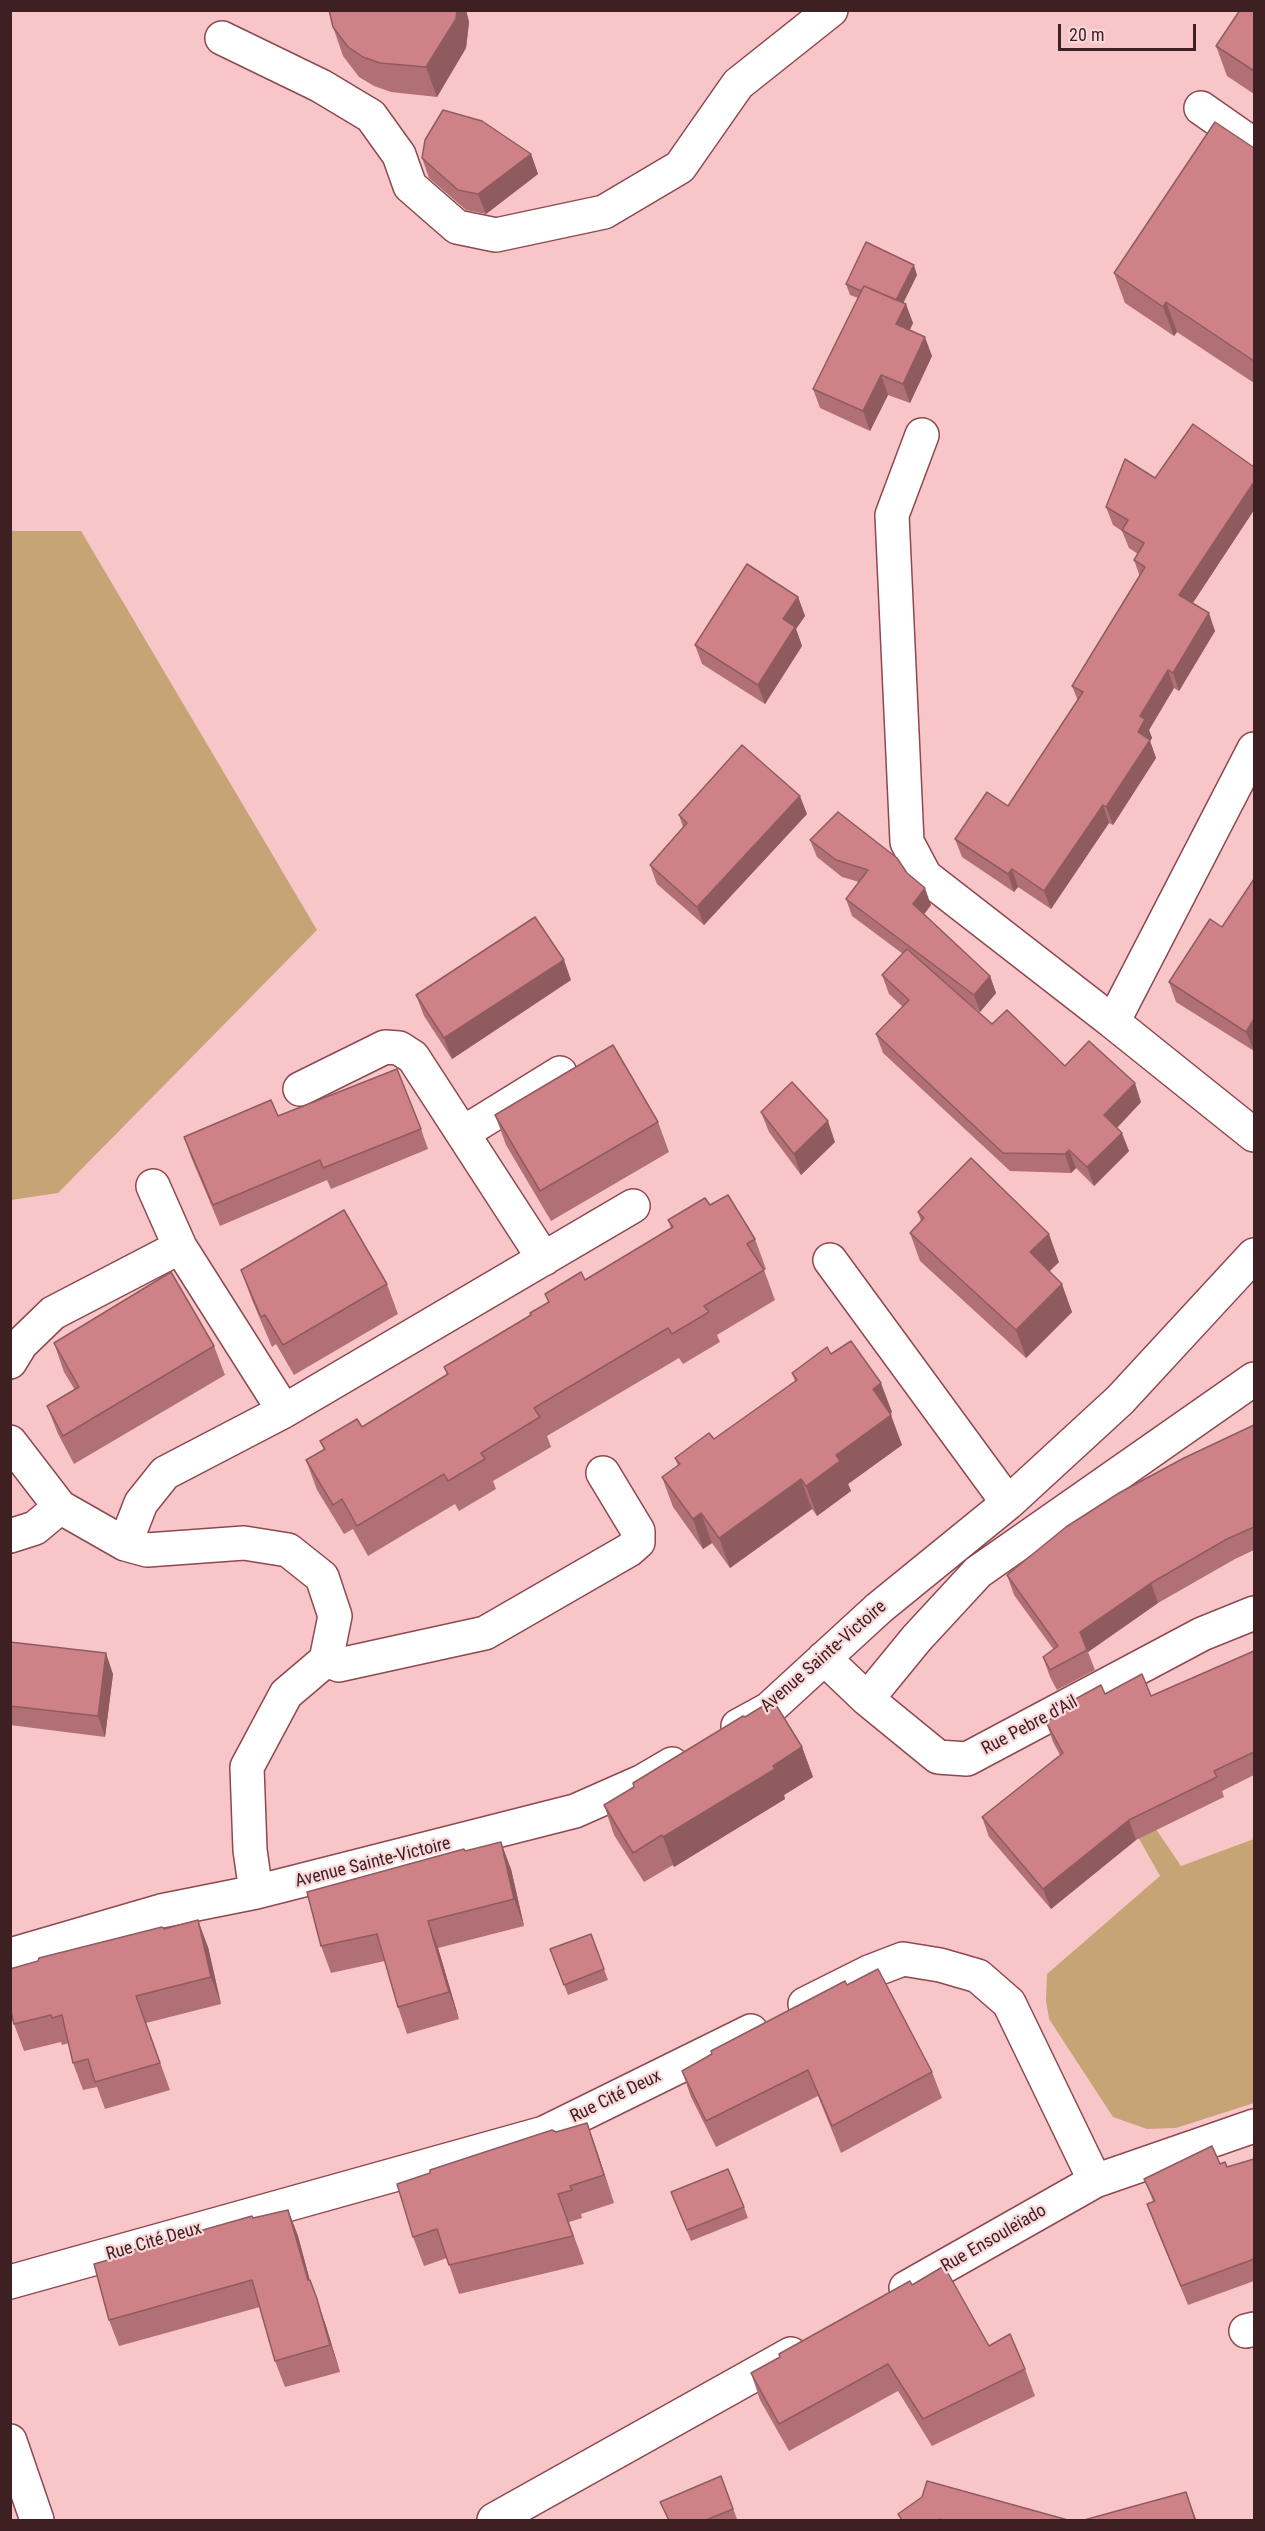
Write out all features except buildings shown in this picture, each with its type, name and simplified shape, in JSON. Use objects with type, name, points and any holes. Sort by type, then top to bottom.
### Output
[{"type":"street","points":[[222,38],[321,86],[371,116],[399,155],[410,186],[457,227],[496,235],[604,212],[680,167],[738,84],[831,10]]},
{"type":"street","points":[[1201,108],[1254,145]]},
{"type":"street","points":[[922,435],[892,515],[907,842],[925,876],[1113,1022],[1254,1136]]},
{"type":"street","points":[[1113,1022],[1254,749]]},
{"type":"street","points":[[300,1089],[385,1047],[399,1048],[413,1057],[544,1259]]},
{"type":"street","points":[[463,1133],[560,1073]]},
{"type":"street","points":[[153,1186],[180,1247],[284,1411]]},
{"type":"street","points":[[125,1544],[141,1503],[165,1473],[284,1411],[633,1206]]},
{"type":"street","points":[[10,1362],[21,1344],[53,1313],[180,1247]]},
{"type":"street","name":"Avenue Sainte-Victoire","points":[[10,1955],[161,1911],[256,1892],[575,1811],[642,1781],[706,1745],[769,1709],[879,1608],[1008,1503],[1120,1400],[1254,1255]]},
{"type":"street","points":[[830,1260],[1008,1503]]},
{"type":"street","points":[[867,1699],[917,1638],[978,1572],[1254,1379]]},
{"type":"street","points":[[10,1442],[60,1507],[125,1544],[147,1550],[244,1543],[288,1550],[322,1577],[334,1616],[326,1660],[286,1694],[247,1767],[250,1850],[256,1892]]},
{"type":"street","points":[[326,1660],[339,1665],[485,1634],[629,1550],[638,1542],[638,1532],[603,1473]]},
{"type":"street","points":[[10,1536],[35,1528],[60,1507]]},
{"type":"street","name":"Rue Pebre d'Ail","points":[[824,1658],[867,1699],[938,1757],[967,1759],[1202,1634],[1254,1613]]},
{"type":"street","name":"Rue Cité Deux","points":[[10,2282],[544,2133],[869,1972],[903,1959],[940,1965],[978,1976],[1009,2003],[1095,2181]]},
{"type":"street","name":"Rue Ensouleïado","points":[[880,2303],[1095,2181],[1254,2126]]},
{"type":"street","points":[[494,2520],[818,2338]]},
{"type":"street","points":[[10,2440],[37,2520]]},
{"type":"shaded area","points":[[10,531],[81,531],[317,930],[58,1193],[11,1200]]},
{"type":"shaded area","points":[[1088,1729],[1181,1866],[1254,1839],[1254,2103],[1176,2128],[1147,2129],[1113,2117],[1049,2019],[1046,2001],[1047,1974],[1160,1876],[1080,1734]]}]
